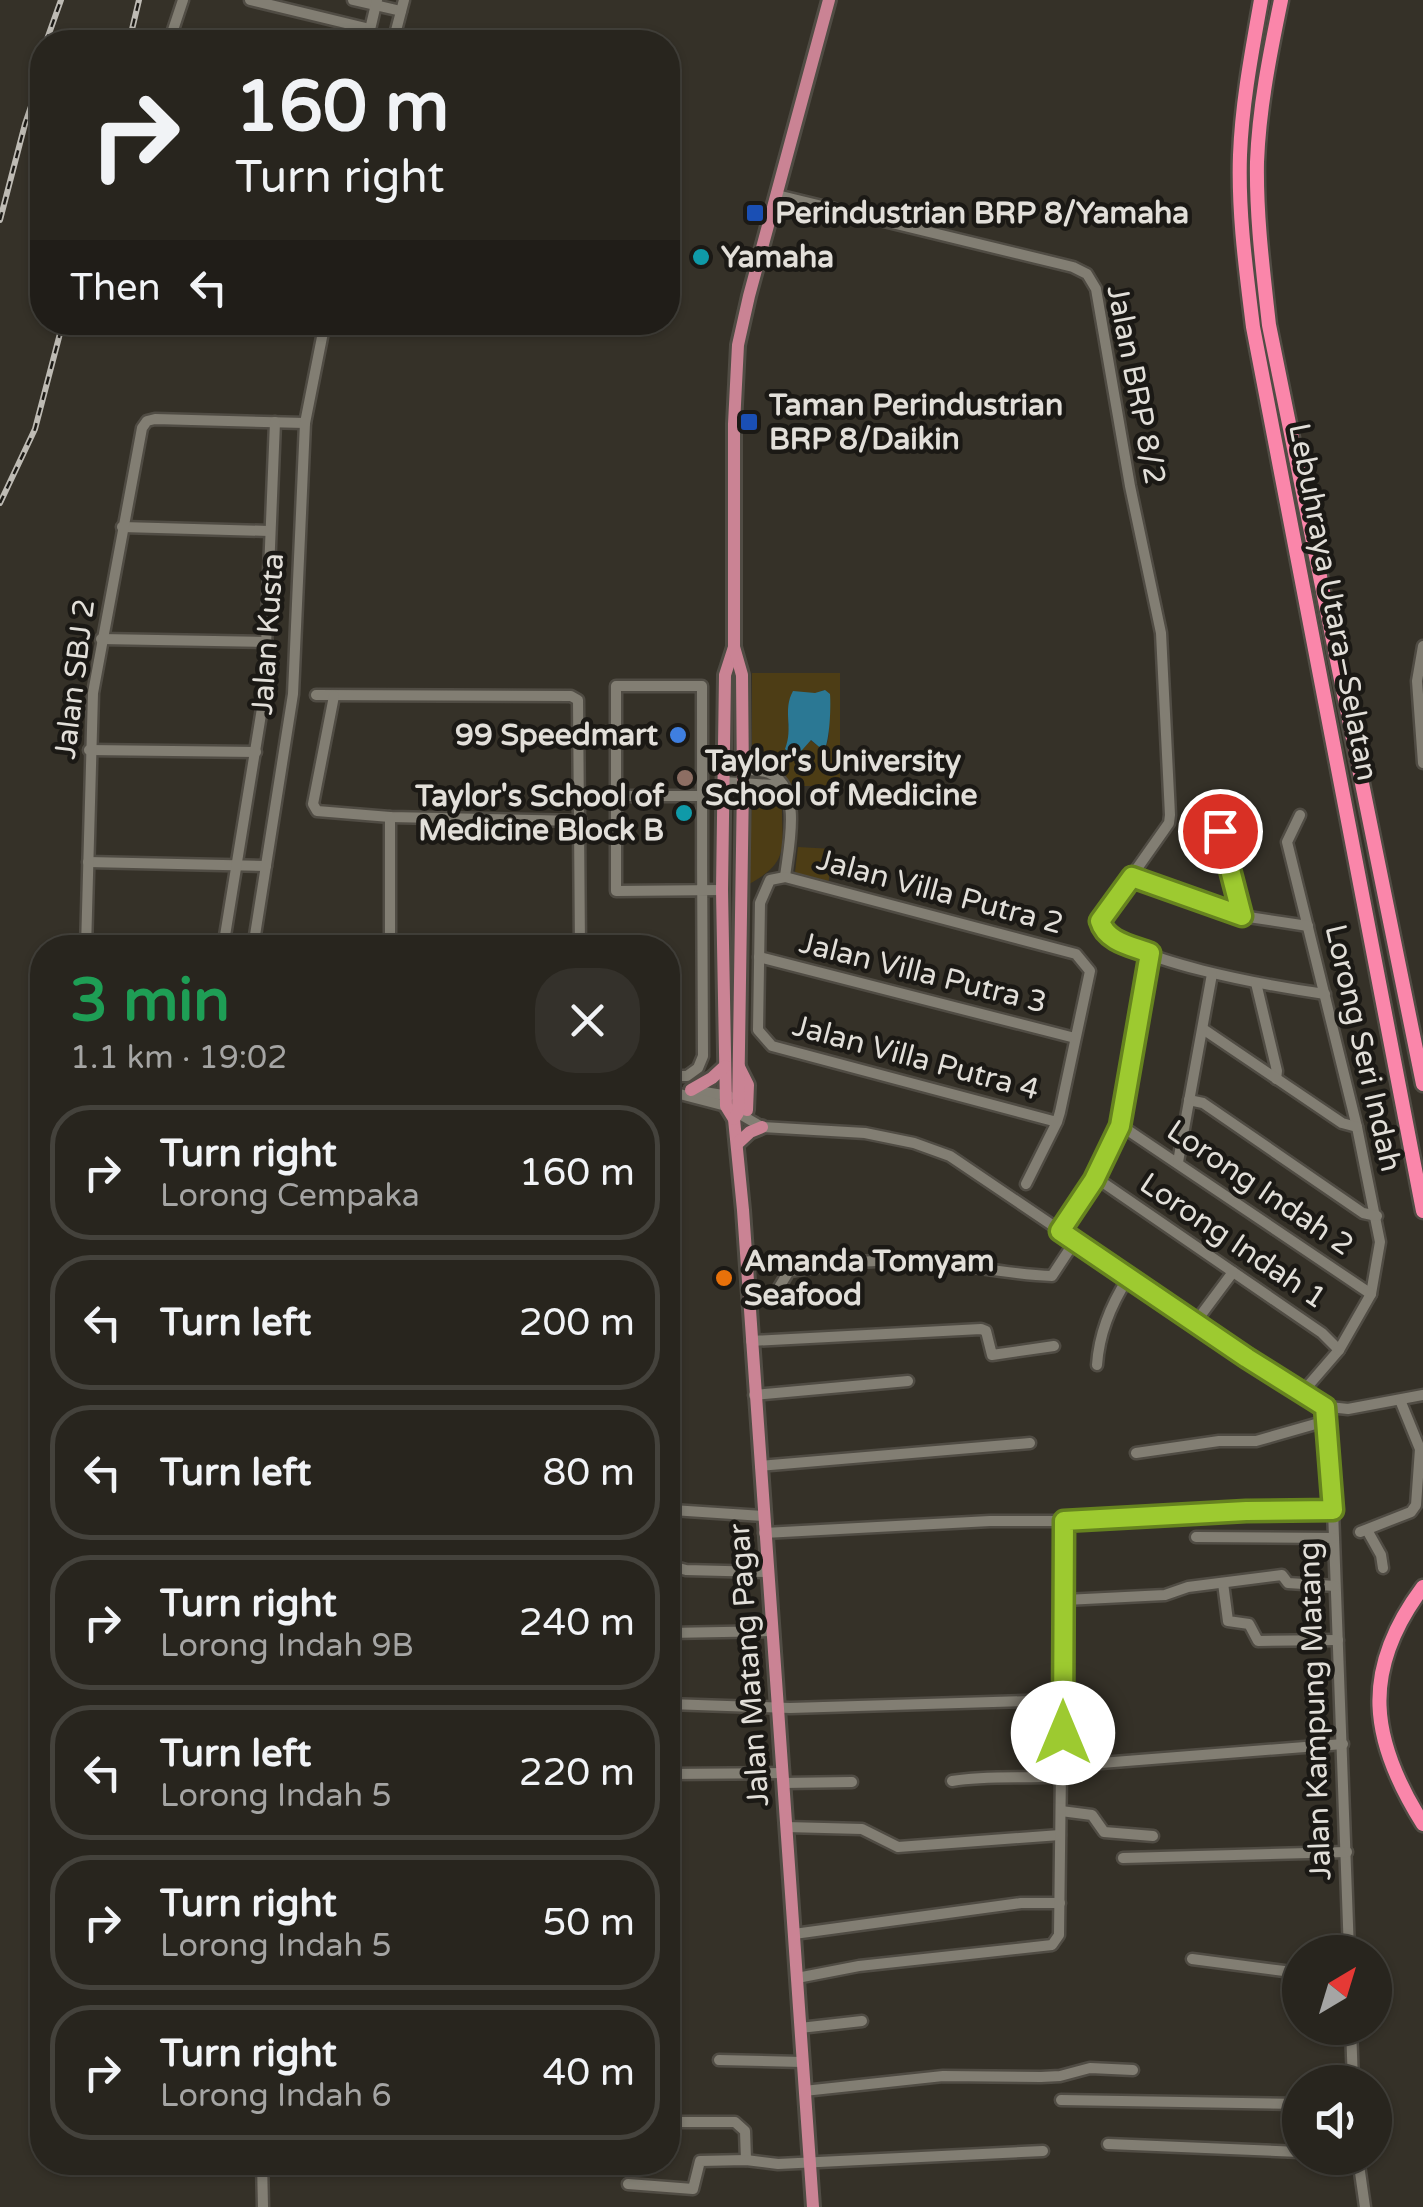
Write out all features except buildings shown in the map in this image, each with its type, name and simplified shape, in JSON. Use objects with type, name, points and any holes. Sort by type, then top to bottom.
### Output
[{"type":"highway","name":"Lebuhraya Utara–Selatan","points":[[1261,0],[1250,56],[1240,155],[1243,244],[1251,310],[1423,1210]]},
{"type":"highway","name":"Lebuhraya Utara–Selatan","points":[[1282,0],[1269,56],[1257,160],[1258,235],[1269,325],[1423,1084]]},
{"type":"highway","points":[[1423,1587],[1406,1610],[1388,1650],[1378,1702],[1384,1751],[1400,1788],[1423,1824]]},
{"type":"main road","points":[[735,1107],[748,1085],[731,1065],[741,990],[739,872],[743,776],[742,675],[734,647],[737,357],[748,296],[829,0]]},
{"type":"main road","points":[[734,647],[725,675],[722,890],[724,1002],[735,1107]]},
{"type":"main road","points":[[724,1002],[734,986],[741,990]]},
{"type":"main road","points":[[690,1090],[731,1065]]},
{"type":"main road","name":"Jalan Matang Pagar","points":[[735,1107],[813,2207]]},
{"type":"main road","points":[[737,1144],[750,1132],[766,1127]]},
{"type":"street","points":[[173,30],[182,0]]},
{"type":"street","points":[[250,0],[370,29],[376,2]]},
{"type":"street","points":[[353,0],[403,5],[397,30]]},
{"type":"street","name":"Jalan BRP 8/2","points":[[777,196],[1073,267],[1088,274],[1096,289],[1130,486],[1161,633],[1169,823],[1132,877]]},
{"type":"street","name":"Jalan Kusta","points":[[254,935],[293,694],[304,422],[323,335]]},
{"type":"street","name":"Jalan SBJ 2","points":[[86,935],[89,750],[102,639],[142,428],[147,421],[275,422]]},
{"type":"street","points":[[225,935],[264,696],[275,422],[304,422]]},
{"type":"street","points":[[122,527],[269,531]]},
{"type":"street","points":[[102,639],[267,642]]},
{"type":"street","points":[[1423,646],[1418,681],[1423,763]]},
{"type":"street","points":[[680,1076],[698,1068],[702,1056],[702,890],[702,796],[702,686],[616,686],[616,890],[702,890],[722,890]]},
{"type":"street","points":[[316,695],[571,696],[578,700],[580,935]]},
{"type":"street","points":[[334,696],[313,807],[320,812],[581,821]]},
{"type":"street","points":[[89,750],[256,752]]},
{"type":"street","points":[[724,776],[762,771],[776,776],[787,792],[790,807],[785,877]]},
{"type":"street","points":[[616,796],[702,796]]},
{"type":"street","name":"Lorong Seri Indah","points":[[1300,815],[1287,842],[1357,1127],[1380,1242],[1371,1294],[1339,1350],[1300,1394]]},
{"type":"street","points":[[390,817],[390,935]]},
{"type":"street","points":[[1220,831],[1242,916]]},
{"type":"street","points":[[88,862],[266,866]]},
{"type":"street","name":"Jalan Villa Putra 4","points":[[785,877],[776,877],[765,887],[760,903],[758,1030],[772,1046],[1056,1122]]},
{"type":"street","name":"Jalan Villa Putra 2","points":[[785,877],[1076,954],[1087,964],[1090,972],[1056,1122],[1026,1184]]},
{"type":"street","points":[[1308,926],[1242,916],[1132,877],[1100,921],[1102,930],[1110,937],[1212,974],[1325,994]]},
{"type":"street","points":[[1060,1231],[1094,1180],[1120,1126],[1150,953]]},
{"type":"street","name":"Jalan Villa Putra 3","points":[[759,957],[1075,1038]]},
{"type":"street","points":[[1178,1162],[1212,974]]},
{"type":"street","points":[[1256,983],[1276,1078]]},
{"type":"street","points":[[1203,1029],[1342,1123],[1357,1127]]},
{"type":"street","points":[[680,1091],[690,1090],[735,1107],[766,1127],[864,1133],[914,1143],[950,1156],[1300,1394],[1325,1407],[1348,1409],[1423,1395]]},
{"type":"street","points":[[680,1094],[735,1107]]},
{"type":"street","points":[[1189,1100],[1203,1102],[1364,1213],[1377,1216]]},
{"type":"street","name":"Lorong Indah 2","points":[[1120,1126],[1371,1294]]},
{"type":"street","name":"Lorong Indah 1","points":[[1094,1180],[1106,1184],[1322,1333],[1339,1350]]},
{"type":"street","points":[[748,1296],[775,1294],[790,1270],[870,1263],[928,1261],[976,1270],[1052,1276],[1075,1241]]},
{"type":"street","points":[[1194,1323],[1233,1272]]},
{"type":"street","points":[[1098,1365],[1098,1347],[1106,1322],[1128,1278]]},
{"type":"street","points":[[751,1341],[980,1328],[986,1332],[992,1355],[1054,1346]]},
{"type":"street","points":[[754,1396],[908,1381]]},
{"type":"street","points":[[1383,1568],[1381,1555],[1363,1531],[1411,1512],[1416,1505],[1420,1450],[1400,1400]]},
{"type":"street","name":"Jalan Kampung Matang","points":[[1325,1407],[1333,1510],[1349,1935]]},
{"type":"street","points":[[1136,1453],[1219,1441],[1256,1441],[1326,1422]]},
{"type":"street","points":[[760,1466],[1030,1443]]},
{"type":"street","points":[[764,1533],[990,1520],[1064,1521],[1333,1510]]},
{"type":"street","points":[[680,1511],[763,1516]]},
{"type":"street","points":[[797,1978],[859,1966],[1052,1945],[1056,1941],[1063,1771],[1064,1521]]},
{"type":"street","points":[[1196,1537],[1333,1538]]},
{"type":"street","points":[[680,1569],[768,1572]]},
{"type":"street","points":[[1065,1600],[1165,1595],[1188,1588],[1282,1575],[1288,1583],[1335,1586]]},
{"type":"street","points":[[1223,1583],[1228,1621],[1249,1624],[1258,1641],[1338,1640]]},
{"type":"street","points":[[680,1633],[772,1631]]},
{"type":"street","points":[[680,1704],[1063,1700]]},
{"type":"street","points":[[952,1781],[990,1774],[1014,1780],[1063,1771],[1342,1744]]},
{"type":"street","points":[[680,1774],[852,1782]]},
{"type":"street","points":[[1061,1811],[1092,1815],[1104,1832],[1153,1836]]},
{"type":"street","points":[[786,1827],[862,1829],[898,1847],[1060,1835]]},
{"type":"street","points":[[1124,1858],[1347,1852]]},
{"type":"street","points":[[794,1934],[1021,1903],[1060,1903]]},
{"type":"street","points":[[1192,1959],[1282,1971]]},
{"type":"street","points":[[800,2028],[862,2021]]},
{"type":"street","points":[[719,2060],[802,2062]]},
{"type":"street","points":[[804,2090],[944,2076],[1042,2077],[1090,2068],[1132,2070]]},
{"type":"street","points":[[1062,2100],[1282,2104]]},
{"type":"street","points":[[680,2122],[735,2122],[745,2131],[746,2160]]},
{"type":"street","points":[[1108,2144],[1282,2151]]},
{"type":"street","points":[[628,2184],[693,2189],[700,2161],[778,2164],[1043,2151]]},
{"type":"street","points":[[262,2175],[263,2207]]},
{"type":"street","points":[[1360,2175],[1365,2207]]},
{"type":"shaded area","points":[[752,673],[840,673],[840,786],[792,786],[773,769],[752,759]],"holes":[[[824,690],[829,729],[824,750],[788,725],[808,700]]]},
{"type":"shaded area","points":[[771,792],[782,802],[782,841],[772,868],[749,884],[752,796]]},
{"type":"shaded area","points":[[798,847],[833,849],[828,886],[803,880],[795,872]]},
{"type":"water","points":[[825,690],[830,694],[830,706],[824,751],[811,740],[795,758],[785,749],[788,705],[793,691]]},
{"type":"railway","points":[[50,30],[61,0]]},
{"type":"railway","points":[[132,30],[139,0]]},
{"type":"railway","points":[[0,220],[30,109]]},
{"type":"railway","points":[[0,503],[35,429],[60,335]]},
{"type":"place","name":"Perindustrian BRP 8/Yamaha","points":[[755,213]]},
{"type":"place","name":"Yamaha","points":[[701,257]]},
{"type":"place","name":"Taman Perindustrian BRP 8/Daikin","points":[[749,422]]},
{"type":"place","name":"99 Speedmart","points":[[678,735]]},
{"type":"place","name":"Taylor's University School of Medicine","points":[[685,778]]},
{"type":"place","name":"Taylor's School of Medicine Block B","points":[[684,813]]},
{"type":"place","name":"Amanda Tomyam Seafood","points":[[724,1278]]},
{"type":"route","points":[[1063,1733],[1064,1521],[1333,1510],[1325,1407],[1060,1231],[1094,1180],[1120,1126],[1150,953],[1110,937],[1102,930],[1100,921],[1132,877],[1242,916],[1220,831]]}]
